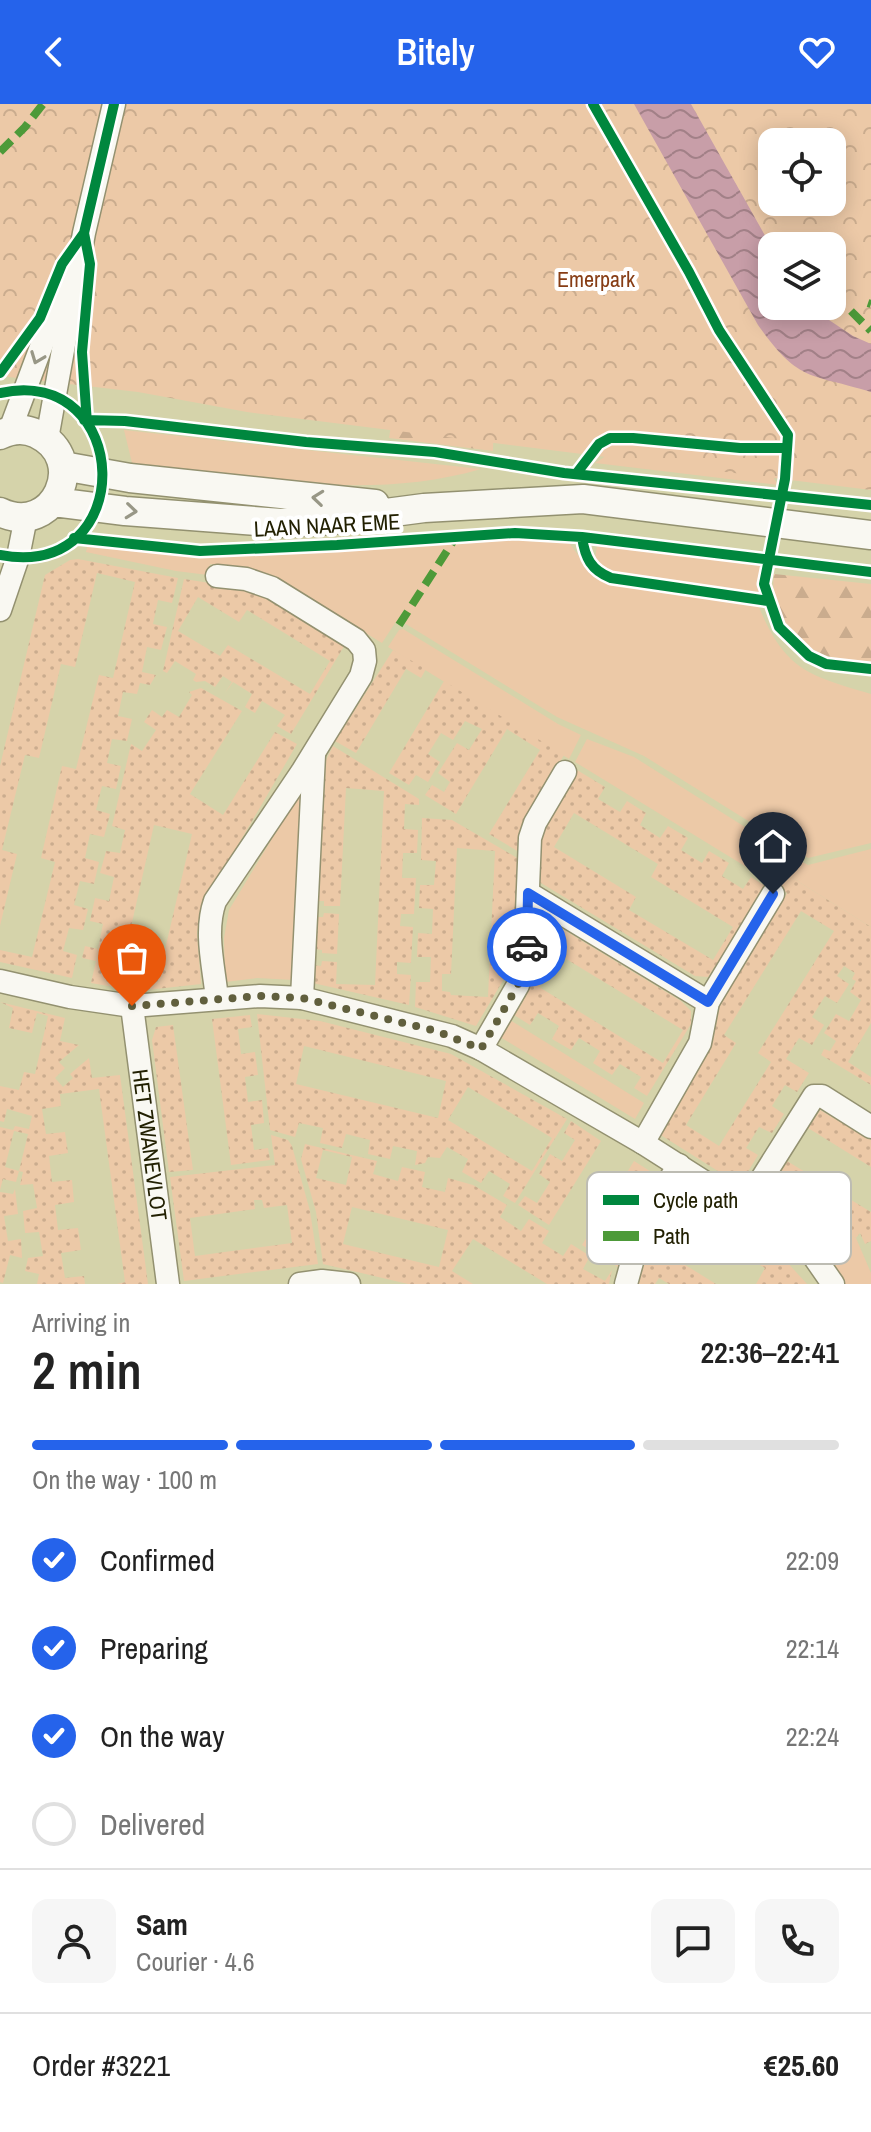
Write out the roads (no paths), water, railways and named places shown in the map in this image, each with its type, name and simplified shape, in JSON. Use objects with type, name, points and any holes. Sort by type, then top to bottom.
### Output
[{"type":"street","points":[[47,439],[84,233],[114,104]]},
{"type":"street","points":[[0,610],[18,557],[13,515],[46,509],[54,502],[62,485],[63,466],[58,451],[47,439],[30,430],[5,432],[84,233]]},
{"type":"street","name":"LAAN NAAR EME","points":[[63,466],[130,478],[424,508]]},
{"type":"street","name":"LAAN NAAR EME","points":[[54,502],[125,511],[281,523],[333,520],[424,508],[583,499],[871,535]]},
{"type":"street","points":[[217,576],[246,579],[272,588],[356,640],[364,650],[365,661],[361,676],[314,753],[215,901],[210,916],[210,934],[217,999]]},
{"type":"street","points":[[302,998],[314,753]]},
{"type":"street","points":[[481,1049],[518,985],[525,961],[530,838],[535,823],[565,772]]},
{"type":"street","points":[[528,893],[708,1002]]},
{"type":"street","points":[[643,1143],[700,1043],[708,1002],[773,894]]},
{"type":"street","points":[[0,981],[70,997],[132,1006],[260,996],[302,998],[441,1032],[481,1049],[690,1172]]},
{"type":"street","name":"HET ZWANEVLOT","points":[[132,1006],[168,1284]]},
{"type":"street","points":[[766,1172],[814,1096],[822,1096],[871,1127]]},
{"type":"street","points":[[675,1172],[679,1165]]},
{"type":"street","points":[[626,1284],[631,1264]]},
{"type":"street","points":[[819,1264],[833,1284]]},
{"type":"street","points":[[300,1284],[322,1281],[349,1284]]},
{"type":"water","points":[[634,104],[691,104],[763,232],[758,232],[758,320],[829,320],[871,344],[871,392],[819,378],[795,367],[758,325]]},
{"type":"park label","name":"Emerpark","points":[[596,279]]}]
